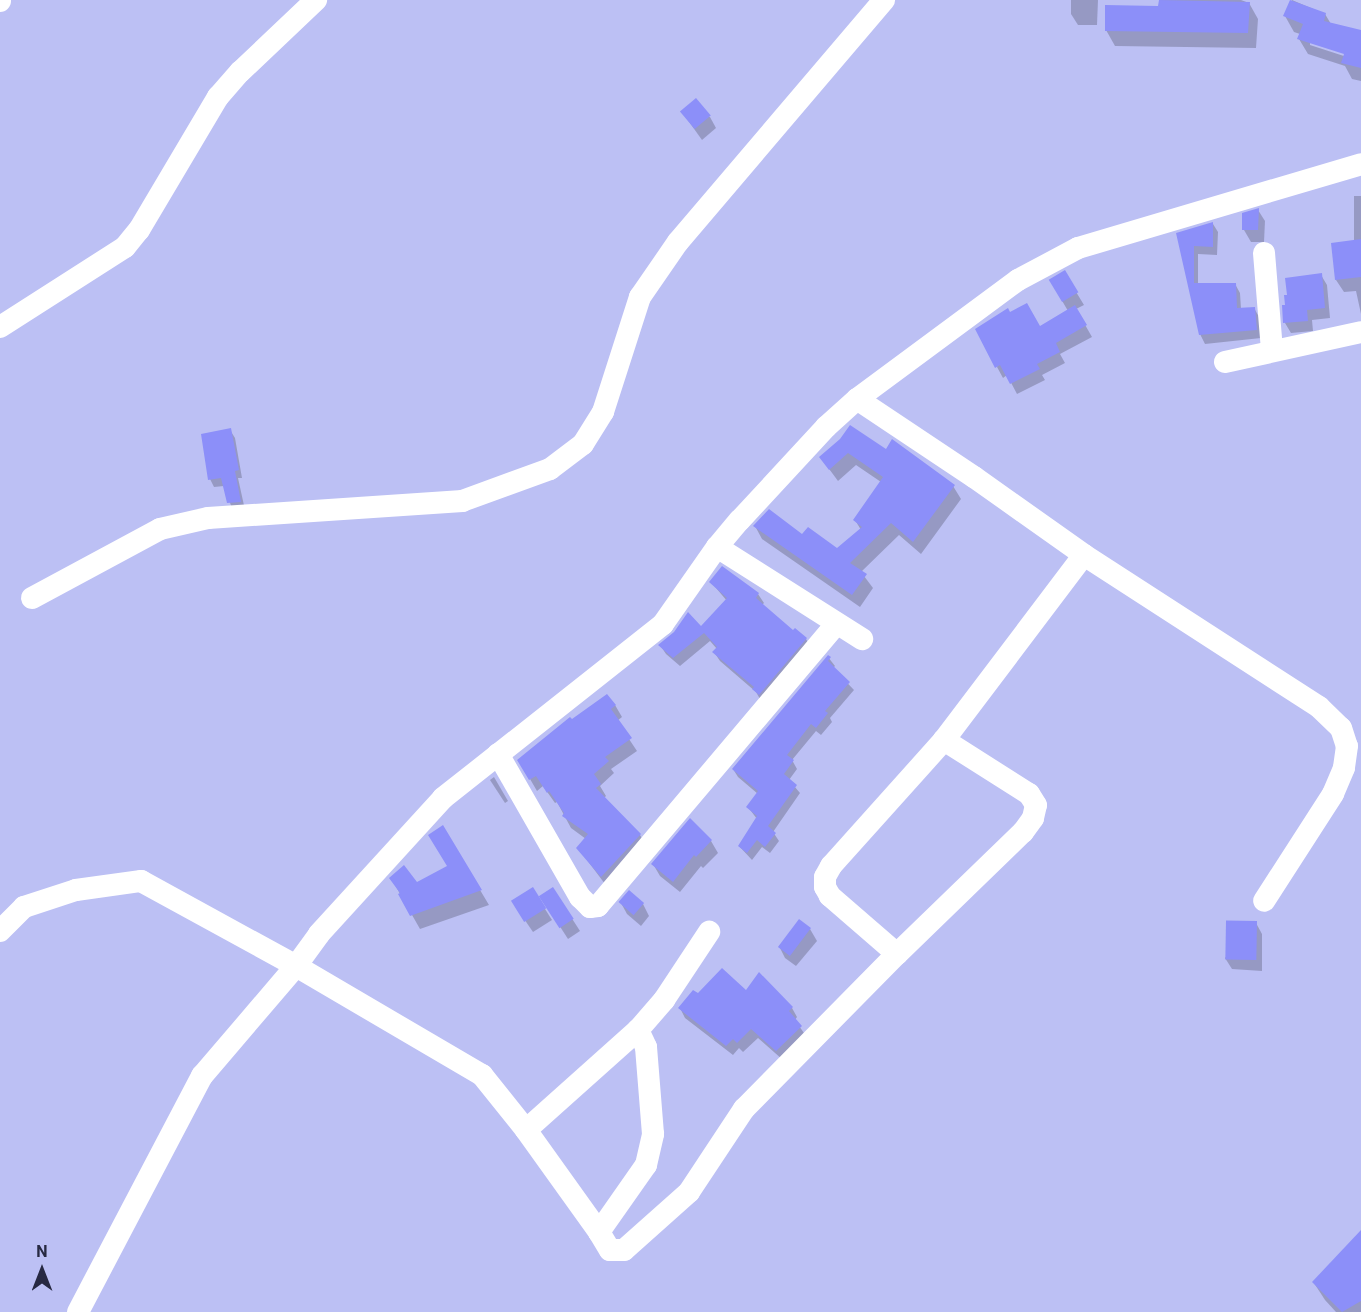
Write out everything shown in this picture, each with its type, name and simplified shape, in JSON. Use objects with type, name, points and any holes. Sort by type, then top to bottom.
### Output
[{"type":"street","points":[[0,327],[125,247],[139,230],[218,97],[240,72],[316,0]]},
{"type":"street","points":[[32,598],[160,529],[208,518],[462,501],[550,469],[583,444],[603,412],[640,297],[678,242],[884,0]]},
{"type":"street","points":[[78,1312],[202,1076],[296,966],[319,934],[442,798],[663,624],[717,547],[826,428],[857,399],[1018,280],[1078,248],[1361,164]]},
{"type":"street","points":[[1264,253],[1272,350]]},
{"type":"street","points":[[1225,362],[1361,332]]},
{"type":"street","points":[[857,399],[974,477],[1084,555],[1319,707],[1341,728],[1347,746],[1344,768],[1333,794],[1264,901]]},
{"type":"street","points":[[717,547],[862,639]]},
{"type":"street","points":[[897,954],[830,896],[825,887],[825,877],[831,866],[944,740],[1084,555]]},
{"type":"street","points":[[498,754],[580,897],[590,907],[598,906],[836,624]]},
{"type":"street","points":[[0,931],[24,907],[76,890],[141,881],[296,966],[482,1075],[526,1130],[610,1250],[624,1250],[689,1192],[744,1109],[897,954],[1023,832],[1033,818],[1036,805],[1029,794],[944,740]]},
{"type":"street","points":[[526,1130],[639,1030],[664,1000],[709,932]]},
{"type":"street","points":[[599,1232],[646,1166],[653,1134],[646,1047],[639,1030]]},
{"type":"building","points":[[1159,0],[1250,2],[1248,33],[1105,31],[1105,5],[1158,6]]},
{"type":"building","points":[[1290,0],[1326,13],[1324,21],[1361,30],[1361,68],[1341,63],[1344,54],[1297,39],[1303,24],[1283,16]]},
{"type":"building","points":[[696,98],[711,116],[695,129],[680,111]]},
{"type":"building","points":[[1259,208],[1258,230],[1242,230],[1242,213]]},
{"type":"building","points":[[1213,222],[1213,247],[1194,246],[1194,283],[1236,283],[1237,308],[1255,307],[1257,330],[1199,335],[1176,233]]},
{"type":"building","points":[[1361,239],[1361,277],[1335,280],[1331,243]]},
{"type":"building","points":[[1065,270],[1078,292],[1062,302],[1049,280]]},
{"type":"building","points":[[1322,273],[1325,308],[1307,310],[1308,321],[1283,323],[1282,305],[1285,305],[1284,295],[1287,295],[1285,278]]},
{"type":"building","points":[[1027,303],[1040,326],[1075,305],[1087,325],[1056,343],[1060,352],[1037,364],[1040,369],[1010,384],[1000,365],[995,368],[975,329],[1008,308],[1010,312]]},
{"type":"building","points":[[850,425],[886,449],[892,439],[955,485],[913,542],[891,523],[850,563],[867,574],[852,595],[753,526],[769,509],[802,534],[808,527],[837,548],[862,527],[853,520],[883,477],[848,453],[829,470],[819,457],[840,439]]},
{"type":"building","points":[[231,428],[239,470],[235,471],[241,502],[227,503],[221,478],[208,480],[201,434]]},
{"type":"building","points":[[722,566],[759,593],[756,598],[793,630],[795,628],[807,638],[759,695],[752,689],[754,687],[712,652],[717,647],[704,633],[673,658],[658,645],[674,632],[688,612],[701,626],[727,598],[709,582]]},
{"type":"building","points":[[828,655],[831,657],[828,661],[850,682],[825,711],[828,713],[816,728],[811,724],[787,755],[794,760],[784,774],[797,785],[768,826],[776,833],[765,847],[757,840],[747,853],[738,846],[757,816],[746,807],[758,791],[732,769]]},
{"type":"building","points":[[607,694],[616,705],[611,709],[632,738],[605,757],[609,761],[594,774],[601,784],[596,788],[641,834],[601,877],[576,848],[588,834],[562,816],[564,813],[549,791],[547,793],[536,776],[529,780],[517,760],[570,717],[572,719]]},
{"type":"building","points":[[690,818],[712,840],[696,857],[694,855],[673,882],[651,864]]},
{"type":"building","points":[[443,825],[482,890],[410,916],[398,894],[400,893],[389,878],[404,865],[417,882],[447,866],[428,835]]},
{"type":"building","points":[[533,887],[546,908],[524,922],[511,901]]},
{"type":"building","points":[[553,887],[574,919],[559,928],[539,896]]},
{"type":"building","points":[[629,890],[644,903],[634,915],[619,902]]},
{"type":"building","points":[[799,919],[811,928],[790,956],[778,947]]},
{"type":"building","points":[[1226,920],[1257,921],[1256,960],[1225,959]]},
{"type":"building","points":[[722,968],[746,990],[759,972],[793,1007],[789,1011],[802,1026],[776,1051],[751,1029],[737,1043],[733,1039],[726,1046],[678,1008],[693,990],[698,993]]},
{"type":"building","points":[[1361,1230],[1361,1301],[1342,1312],[1312,1282]]}]
